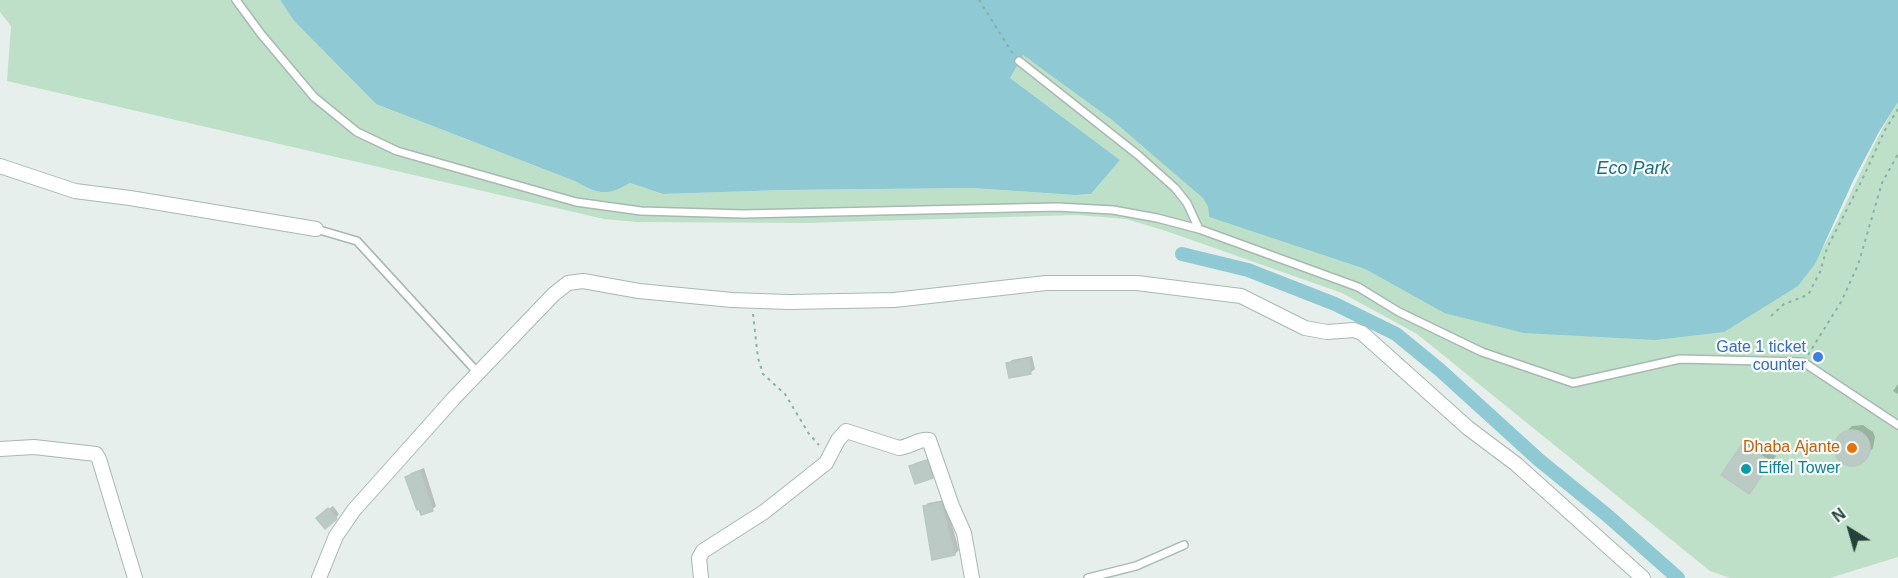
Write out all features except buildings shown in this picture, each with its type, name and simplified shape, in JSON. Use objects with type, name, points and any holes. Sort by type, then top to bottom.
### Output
[{"type":"street","points":[[0,166],[75,191],[316,229]]},
{"type":"street","points":[[319,578],[336,536],[354,510],[478,373],[554,294],[568,283],[583,281],[639,291],[752,301],[894,300],[1046,283],[1137,283],[1241,296],[1305,328],[1327,332],[1354,330],[1369,339],[1468,428],[1516,464],[1643,578]]},
{"type":"street","points":[[701,578],[699,558],[703,551],[764,512],[826,463],[837,440],[846,431],[899,448],[924,439],[929,440],[964,533],[972,578]]},
{"type":"street","points":[[0,449],[34,447],[96,454],[135,578]]},
{"type":"lane","points":[[236,0],[261,34],[314,97],[357,132],[397,151],[576,202],[640,212],[744,214],[1057,207],[1113,210],[1199,229],[1358,287],[1399,312],[1482,352],[1573,383],[1680,359],[1803,362],[1898,425]]},
{"type":"lane","points":[[1019,61],[1138,155],[1175,188],[1187,203],[1199,229]]},
{"type":"lane","points":[[316,229],[357,241],[478,373]]},
{"type":"lane","points":[[1088,578],[1136,566],[1184,545]]},
{"type":"path","points":[[979,0],[1019,61]]},
{"type":"path","points":[[1771,316],[1784,304],[1808,295],[1820,272],[1827,248],[1885,130],[1898,109]]},
{"type":"path","points":[[1803,362],[1841,302],[1858,265],[1882,183],[1898,154]]},
{"type":"path","points":[[752,301],[758,358],[763,375],[785,394],[816,443],[833,450]]},
{"type":"green space","points":[[0,0],[280,0],[294,21],[376,104],[591,189],[604,192],[616,190],[630,183],[663,194],[972,188],[1075,195],[1091,194],[1120,160],[1010,78],[1022,54],[1112,120],[1204,198],[1209,217],[1365,269],[1444,313],[1798,286],[1826,242],[1898,102],[1898,557],[1830,578],[1730,578],[1710,571],[1417,334],[1342,293],[1126,219],[1077,215],[805,223],[637,222],[604,219],[7,81],[11,26],[0,12]]},
{"type":"water","name":"Eco Park","points":[[280,0],[1898,0],[1898,102],[1854,179],[1815,264],[1798,286],[1724,332],[1656,340],[1524,333],[1444,313],[1365,269],[1209,217],[1208,207],[1203,198],[1112,120],[1023,55],[1010,78],[1120,160],[1091,194],[1075,195],[972,188],[663,194],[630,183],[616,190],[604,192],[591,189],[376,104],[294,21]]},
{"type":"waterway","points":[[1182,254],[1248,270],[1335,304],[1396,334],[1678,578]]},
{"type":"place","name":"Gate 1 ticket counter","points":[[1818,357]]},
{"type":"place","name":"Dhaba Ajante","points":[[1852,448]]},
{"type":"place","name":"Eiffel Tower","points":[[1746,469]]}]
